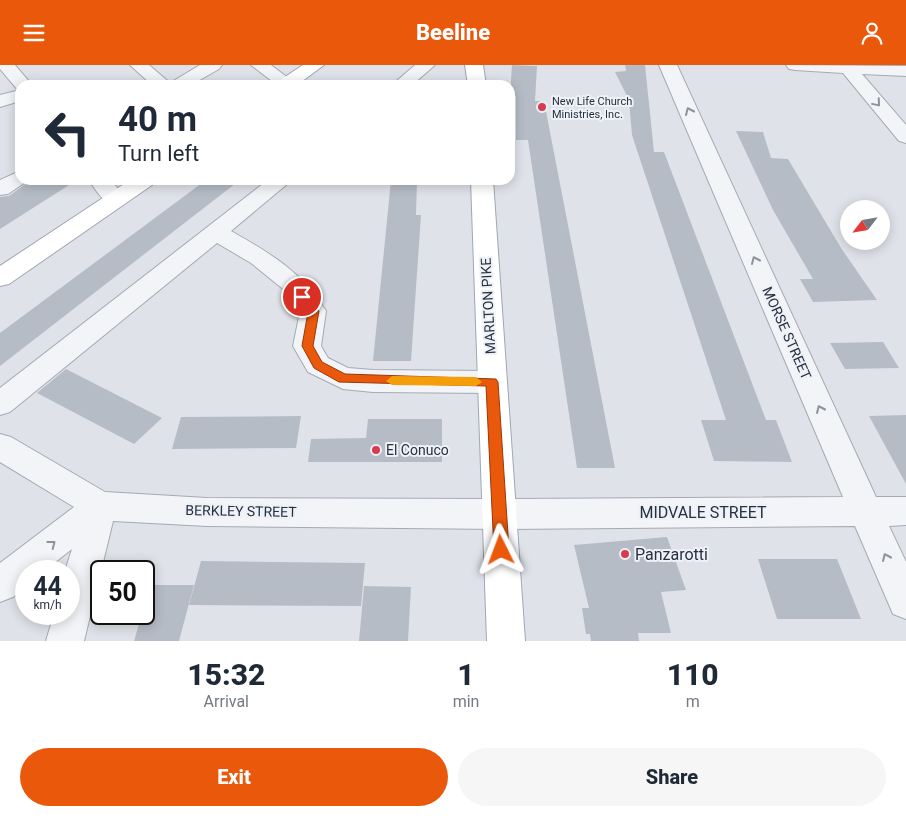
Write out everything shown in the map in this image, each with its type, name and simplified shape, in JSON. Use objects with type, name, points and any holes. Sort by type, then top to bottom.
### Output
[{"type":"main road","points":[[292,80],[315,65]]},
{"type":"main road","points":[[474,65],[476,80]]},
{"type":"main road","points":[[0,278],[136,185]]},
{"type":"main road","name":"MARLTON PIKE","points":[[482,185],[506,641]]},
{"type":"street","points":[[6,65],[18,80]]},
{"type":"street","points":[[139,65],[157,80]]},
{"type":"street","points":[[187,80],[214,65]]},
{"type":"street","points":[[260,65],[281,80]]},
{"type":"street","points":[[407,80],[426,65]]},
{"type":"street","name":"MORSE STREET","points":[[668,65],[906,602]]},
{"type":"street","points":[[795,65],[906,71]]},
{"type":"street","points":[[848,68],[906,137]]},
{"type":"street","points":[[0,101],[15,96]]},
{"type":"street","points":[[0,189],[15,180]]},
{"type":"street","points":[[104,185],[115,199]]},
{"type":"street","points":[[0,404],[275,185]]},
{"type":"street","points":[[215,232],[260,258],[292,283],[313,311],[308,346],[318,365],[343,379],[492,382]]},
{"type":"street","name":"BERKLEY STREET","points":[[0,446],[100,506],[207,512],[499,513]]},
{"type":"street","points":[[0,585],[100,506]]},
{"type":"street","points":[[65,641],[100,506]]},
{"type":"street","name":"MIDVALE STREET","points":[[499,513],[906,511]]},
{"type":"building","points":[[512,65],[537,66],[535,101],[544,101],[615,468],[577,468],[528,140],[516,140],[515,80],[511,80]]},
{"type":"building","points":[[625,65],[645,65],[654,152],[664,152],[766,420],[776,420],[792,462],[714,461],[701,420],[726,420],[632,135],[629,100],[615,72],[626,71]]},
{"type":"building","points":[[736,131],[763,132],[771,158],[788,159],[840,246],[840,250],[842,250],[877,300],[813,302],[800,279],[813,279],[773,210]]},
{"type":"building","points":[[24,185],[69,185],[0,229],[0,197],[9,196]]},
{"type":"building","points":[[199,185],[234,185],[0,366],[0,333]]},
{"type":"building","points":[[391,185],[417,185],[416,215],[421,215],[411,361],[373,361]]},
{"type":"building","points":[[883,342],[899,368],[845,369],[830,343]]},
{"type":"building","points":[[66,369],[162,418],[134,444],[37,393]]},
{"type":"building","points":[[906,415],[906,484],[869,416]]},
{"type":"building","points":[[301,416],[296,448],[172,449],[181,417]]},
{"type":"building","name":"El Conuco","points":[[368,419],[442,419],[442,462],[308,462],[311,439],[366,438]]},
{"type":"building","points":[[667,537],[686,590],[661,592],[671,633],[638,633],[639,641],[591,641],[590,634],[586,634],[582,608],[589,608],[574,545]]},
{"type":"building","points":[[758,559],[837,559],[861,619],[777,619]]},
{"type":"building","points":[[201,561],[365,563],[361,606],[189,605]]},
{"type":"building","points":[[155,585],[194,585],[179,641],[134,641],[139,625],[155,625]]},
{"type":"building","points":[[364,586],[411,587],[408,641],[359,641]]},
{"type":"slow traffic","points":[[392,381],[476,382]]},
{"type":"place","name":"New Life Church Ministries, Inc.","points":[[542,107]]},
{"type":"place","name":"El Conuco","points":[[376,450]]},
{"type":"place","name":"Panzarotti","points":[[625,554]]},
{"type":"route","points":[[302,297],[313,311],[308,346],[318,365],[343,379],[492,382],[501,550]]}]
